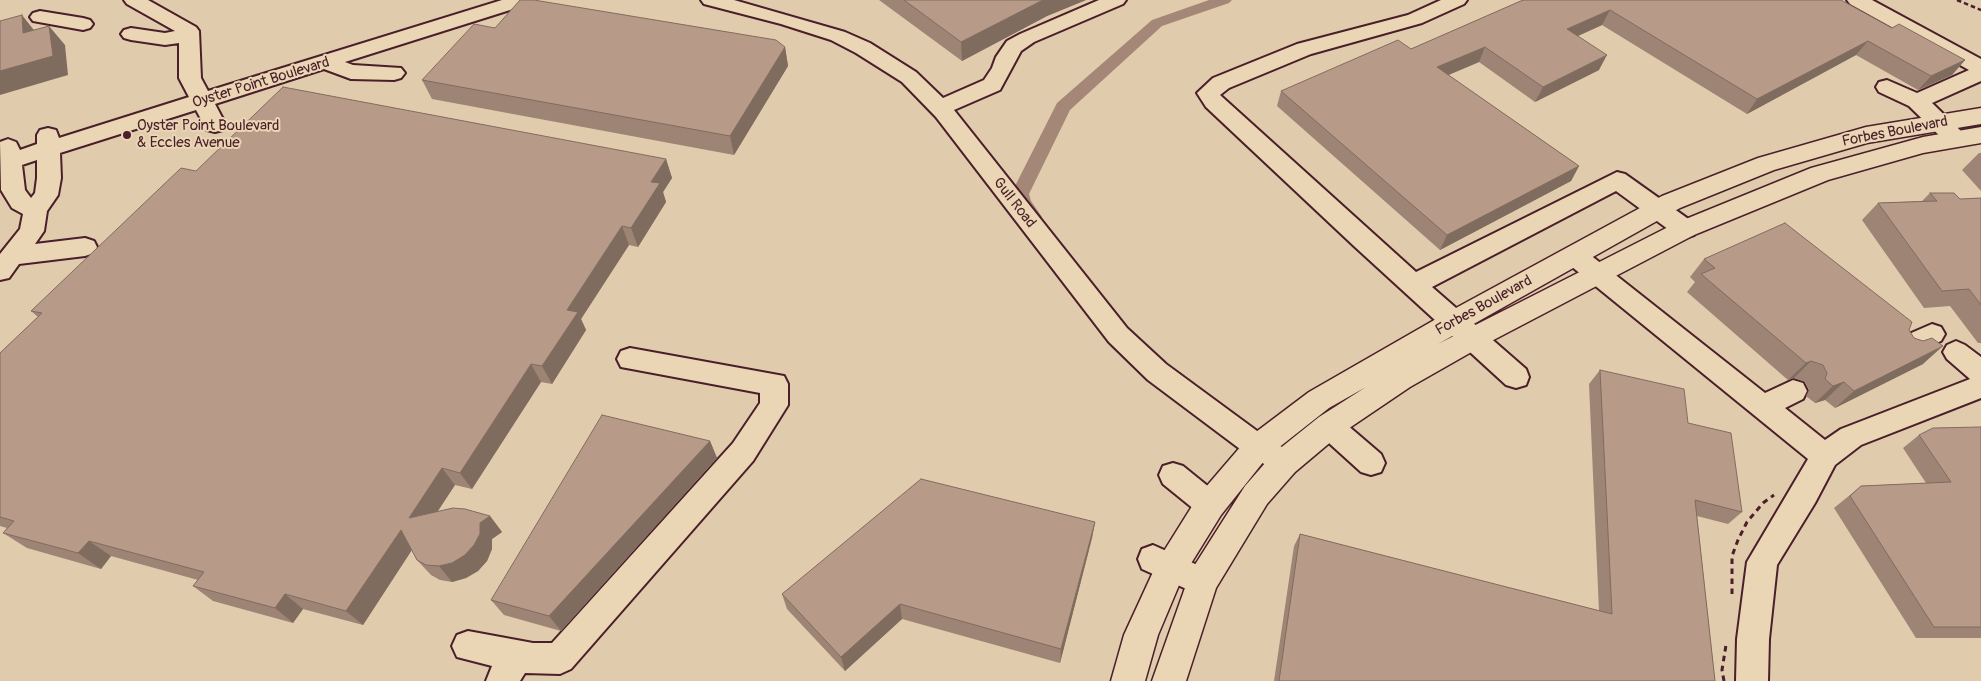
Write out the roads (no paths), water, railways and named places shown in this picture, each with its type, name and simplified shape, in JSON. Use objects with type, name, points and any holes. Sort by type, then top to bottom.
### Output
[{"type":"main road","name":"Forbes Boulevard","points":[[1462,330],[1596,274],[1685,229],[1759,201],[1820,174],[1874,157],[1981,116]]},
{"type":"main road","name":"Forbes Boulevard","points":[[1128,681],[1162,564],[1258,447],[1319,400],[1392,370],[1462,330],[1575,256],[1656,209],[1766,164],[1866,135],[1946,131],[1981,136]]},
{"type":"main road","name":"Forbes Boulevard","points":[[1169,681],[1202,582],[1256,495],[1284,463],[1392,370]]},
{"type":"street","points":[[134,0],[189,30],[187,36],[190,78],[215,125]]},
{"type":"street","name":"Oyster Point Boulevard","points":[[4,155],[199,95],[480,0]]},
{"type":"street","name":"Gull Road","points":[[711,0],[812,27],[863,48],[909,78],[940,108],[1118,335],[1157,372],[1258,447],[1284,463]]},
{"type":"street","points":[[940,108],[992,85],[1010,52],[1027,38],[1116,0]]},
{"type":"street","points":[[1457,0],[1415,19],[1304,49],[1221,83],[1208,93],[1214,102],[1462,330],[1516,377]]},
{"type":"street","points":[[1857,0],[1981,68]]},
{"type":"street","name":"Oyster Point Boulevard","points":[[199,95],[327,63],[529,1]]},
{"type":"street","points":[[40,17],[83,24]]},
{"type":"street","points":[[131,34],[165,39],[187,36]]},
{"type":"street","points":[[408,37],[431,48]]},
{"type":"street","points":[[327,63],[351,72],[394,73]]},
{"type":"street","points":[[1917,101],[1981,73]]},
{"type":"street","points":[[1887,87],[1917,101],[1946,131]]},
{"type":"street","points":[[6,263],[32,231],[35,210],[46,195],[49,178],[48,142]]},
{"type":"street","points":[[4,155],[13,190],[20,202],[35,210]]},
{"type":"street","points":[[1413,285],[1617,180],[1685,229]]},
{"type":"street","points":[[6,263],[85,247]]},
{"type":"street","points":[[1575,256],[1825,456]]},
{"type":"street","points":[[1904,347],[1932,334]]},
{"type":"street","points":[[1956,352],[1981,372]]},
{"type":"street","points":[[468,646],[509,668],[533,658],[560,658],[743,452],[774,405],[774,384],[630,359]]},
{"type":"street","points":[[1752,681],[1753,639],[1762,562],[1805,494],[1825,456],[1851,437],[1962,392],[1981,387]]},
{"type":"street","points":[[1762,407],[1792,391]]},
{"type":"street","points":[[1329,426],[1371,463]]},
{"type":"street","points":[[1173,475],[1210,505]]},
{"type":"street","points":[[1162,564],[1202,582]]},
{"type":"waterway","points":[[1033,217],[1022,202],[1020,194],[1063,107],[1157,23],[1224,0]]},
{"type":"place","name":"Oyster Point Boulevard & Eccles Avenue","points":[[127,135]]}]
